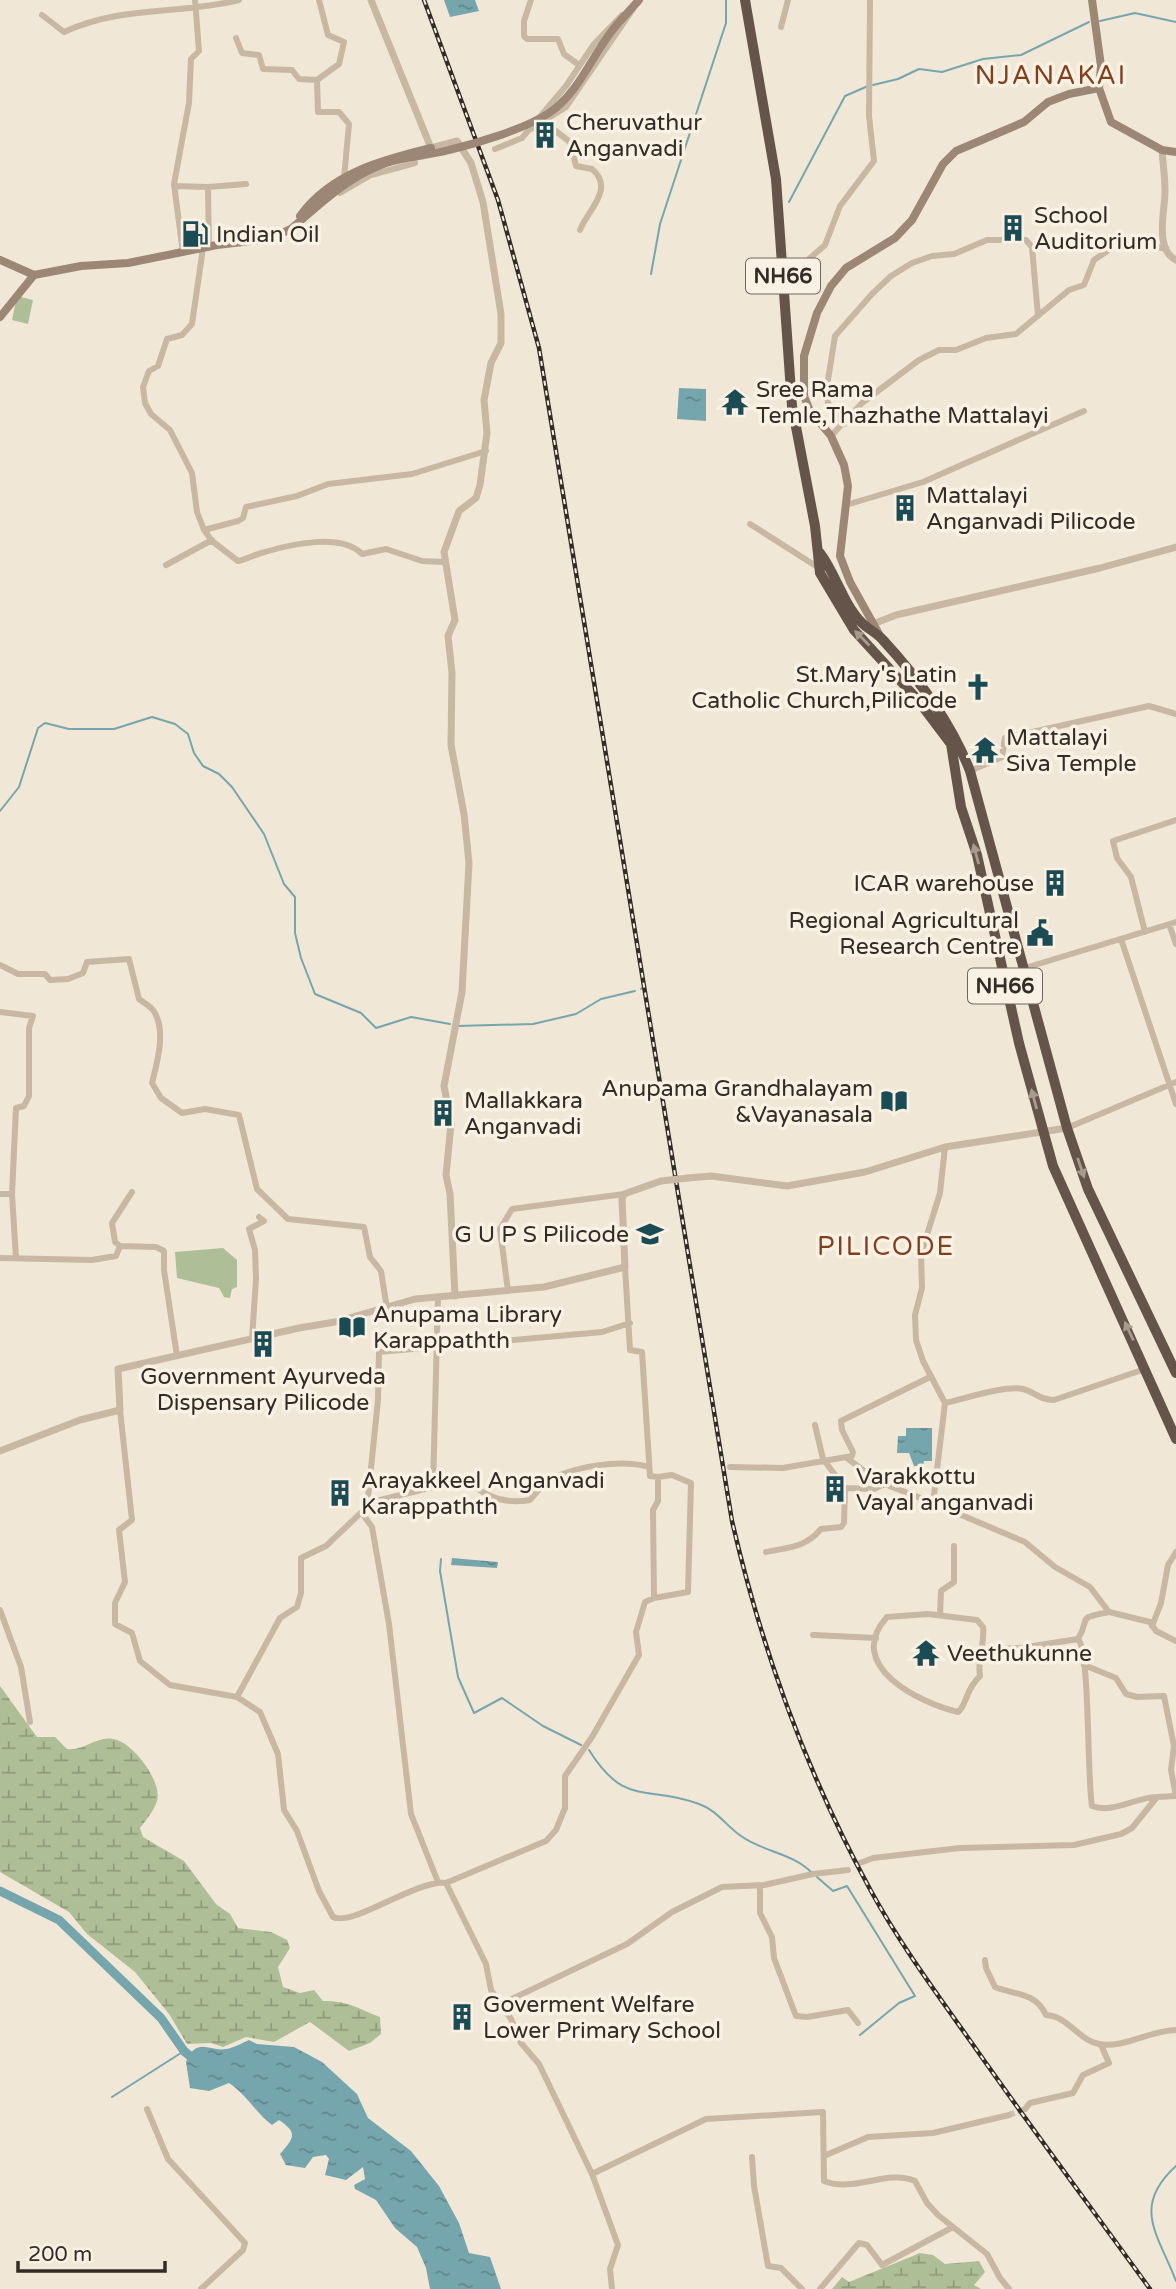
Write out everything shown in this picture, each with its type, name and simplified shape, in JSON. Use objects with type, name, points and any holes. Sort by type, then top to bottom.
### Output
[{"type":"highway","name":"NH66","points":[[745,0],[776,180],[792,406],[820,552],[820,568],[836,604],[853,630],[917,699],[951,744],[961,807],[977,855],[1016,1030],[1043,1133],[1071,1211],[1176,1439]]},
{"type":"highway","name":"NH66","points":[[820,552],[833,570],[861,622],[881,637],[935,706],[960,747],[970,771],[1026,968],[1067,1128],[1109,1235],[1174,1361],[1176,1373]]},
{"type":"main road","points":[[1092,0],[1101,66],[1099,88],[1111,122],[1162,150],[1176,152]]},
{"type":"main road","points":[[0,260],[34,275],[269,239],[291,229],[342,185],[385,164],[450,150],[525,125],[551,112],[574,88],[604,41],[636,3]]},
{"type":"main road","name":"NH66","points":[[881,637],[849,582],[840,556],[848,486],[844,465],[831,436],[810,411],[802,377],[804,356],[817,313],[831,286],[846,268],[895,238],[912,220],[943,164],[956,151],[1024,122],[1048,102],[1069,94],[1099,88]]},
{"type":"main road","points":[[291,229],[307,207],[344,178],[374,163],[431,148]]},
{"type":"main road","points":[[0,317],[34,275]]},
{"type":"street","points":[[42,15],[64,32],[84,21],[113,15],[195,3],[239,0]]},
{"type":"street","points":[[236,38],[242,53],[259,55],[263,69],[292,70],[299,79],[317,80],[339,64],[344,42],[328,35],[318,0]]},
{"type":"street","points":[[371,0],[431,148],[460,142],[471,163],[483,202],[501,314],[501,343],[491,363],[484,400],[486,451],[476,498],[459,511],[444,562],[455,620],[448,636],[452,673],[451,745],[464,814],[469,863],[469,909],[462,992],[444,1086],[451,1124],[446,1175],[450,1194],[455,1296]]},
{"type":"street","points":[[531,0],[524,21],[524,36],[527,39],[558,39],[564,54],[579,65]]},
{"type":"street","points":[[781,27],[788,0]]},
{"type":"street","points":[[809,259],[825,245],[840,206],[874,161],[869,116],[870,0]]},
{"type":"street","points":[[183,253],[175,186],[189,103],[191,59],[199,51],[195,3]]},
{"type":"street","points":[[495,149],[522,138],[566,86],[611,23],[636,3]]},
{"type":"street","points":[[529,129],[566,107],[582,88],[636,3]]},
{"type":"street","points":[[317,80],[317,111],[339,112],[349,124],[344,178]]},
{"type":"street","points":[[544,122],[570,142],[576,166],[592,169],[599,178],[599,201],[580,230]]},
{"type":"street","points":[[1162,150],[1166,250]]},
{"type":"street","points":[[305,218],[359,180],[415,163],[413,152]]},
{"type":"street","points":[[175,186],[246,184]]},
{"type":"street","points":[[208,187],[206,247],[192,324],[182,335],[167,339],[159,366],[149,371],[143,387],[151,414],[170,430],[192,473],[197,512],[204,530],[238,561],[266,551],[337,542],[354,546],[362,554],[386,548],[422,561],[444,562]]},
{"type":"street","points":[[831,436],[862,403],[919,360],[939,350],[956,350],[986,338],[1016,334],[1069,290],[1084,285],[1094,260],[1113,245],[1125,239],[1135,239],[1166,250],[1176,260]]},
{"type":"street","points":[[844,424],[828,403],[826,392],[835,336],[891,276],[912,263],[932,256],[954,254],[988,240],[1026,240],[1032,247],[1038,316]]},
{"type":"street","points":[[846,505],[923,482],[1084,411]]},
{"type":"street","points":[[204,530],[238,521],[243,518],[246,508],[298,496],[328,484],[412,474],[486,451]]},
{"type":"street","points":[[750,524],[820,568]]},
{"type":"street","points":[[166,565],[212,540]]},
{"type":"street","points":[[873,624],[896,615],[1100,569],[1176,547]]},
{"type":"street","points":[[970,771],[1002,757],[1005,738],[1149,706],[1175,716]]},
{"type":"street","points":[[1145,932],[1131,877],[1117,858],[1113,841],[1176,820]]},
{"type":"street","points":[[1026,968],[1172,923],[1176,944]]},
{"type":"street","points":[[1121,939],[1173,1083],[1176,1104]]},
{"type":"street","points":[[0,965],[18,974],[45,974],[50,980],[68,979],[83,973],[87,962],[129,959],[139,999],[153,1010],[158,1028],[158,1060],[152,1083],[160,1098],[182,1113],[205,1109],[239,1115],[257,1189],[288,1219],[364,1227],[370,1257],[381,1271],[387,1309]]},
{"type":"street","points":[[0,1012],[33,1016],[29,1028],[29,1096],[24,1106],[16,1108],[12,1195],[16,1258]]},
{"type":"street","points":[[508,1291],[499,1229],[512,1209],[624,1194],[661,1181],[688,1178],[710,1176],[787,1186],[864,1172],[945,1146],[1067,1128],[1173,1083]]},
{"type":"street","points":[[933,1503],[945,1403],[930,1377],[916,1340],[915,1315],[922,1288],[920,1255],[940,1193],[945,1146]]},
{"type":"street","points":[[132,1192],[112,1223],[115,1242],[120,1246],[156,1247],[164,1251],[164,1270],[177,1356]]},
{"type":"street","points":[[0,1194],[12,1195]]},
{"type":"street","points":[[624,1194],[621,1213],[630,1323],[630,1350],[642,1352],[650,1476],[672,1475],[691,1483],[688,1592],[645,1602],[636,1632],[639,1655],[592,1737],[565,1776],[565,1808],[556,1830],[546,1841],[442,1882],[409,1891],[347,1919],[334,1917],[319,1891],[298,1831],[284,1810],[278,1754],[260,1712],[237,1697],[170,1685],[140,1661],[132,1633],[115,1623],[115,1603],[125,1582],[119,1530],[132,1520],[118,1369],[387,1309],[415,1299],[544,1287],[625,1268]]},
{"type":"street","points":[[252,1339],[256,1279],[255,1250],[249,1229],[264,1221],[259,1217]]},
{"type":"street","points":[[0,1258],[93,1260],[116,1256],[120,1246]]},
{"type":"street","points":[[433,1487],[438,1297]]},
{"type":"street","points":[[237,1697],[259,1651],[280,1618],[297,1607],[301,1593],[301,1558],[326,1546],[347,1523],[362,1513],[368,1503],[369,1467],[378,1399],[379,1352],[602,1332],[630,1323]]},
{"type":"street","points":[[945,1403],[1013,1389],[1026,1389],[1044,1400],[1054,1400],[1145,1369]]},
{"type":"street","points":[[847,1458],[853,1452],[842,1430],[841,1421],[930,1377]]},
{"type":"street","points":[[0,1451],[80,1420],[120,1410]]},
{"type":"street","points":[[766,1552],[797,1548],[812,1540],[821,1529],[841,1527],[844,1523],[845,1489],[823,1459],[815,1425]]},
{"type":"street","points":[[730,1467],[783,1468],[823,1459],[847,1458],[884,1484],[1025,1542],[1055,1567],[1090,1587],[1110,1612]]},
{"type":"street","points":[[368,1503],[433,1487],[471,1483],[485,1496],[515,1502],[530,1500],[545,1483],[590,1466],[622,1464],[649,1467]]},
{"type":"street","points":[[654,1598],[653,1510],[658,1501],[658,1477]]},
{"type":"street","points":[[845,1489],[874,1489],[884,1484]]},
{"type":"street","points":[[362,1513],[372,1527],[389,1624],[411,1814],[442,1882],[486,1964],[491,1990],[511,2019],[521,2043],[539,2064],[592,2174],[618,2245],[610,2269],[612,2289]]},
{"type":"street","points":[[940,1615],[941,1591],[954,1582],[954,1546]]},
{"type":"street","points":[[1152,1626],[1161,1603],[1168,1565],[1176,1552]]},
{"type":"street","points":[[0,1610],[21,1667],[30,1722]]},
{"type":"street","points":[[1084,1665],[1116,1678],[1126,1694],[1137,1698],[1164,1696],[1174,1746],[1171,1770],[1176,1796],[1142,1798],[1101,1809],[1092,1806],[1084,1665],[1084,1648],[1078,1639],[1083,1621],[1088,1616],[1110,1612],[1152,1626],[1176,1642]]},
{"type":"street","points":[[940,1615],[981,1622],[984,1631],[978,1664],[980,1676],[969,1686],[963,1707],[958,1712],[926,1703],[890,1680],[878,1662],[876,1638],[887,1617],[940,1615]]},
{"type":"street","points":[[813,1634],[876,1638]]},
{"type":"street","points":[[982,1650],[1020,1648],[1078,1639]]},
{"type":"street","points":[[860,1863],[873,1858],[960,1848],[1074,1845],[1121,1834],[1132,1828],[1157,1797]]},
{"type":"street","points":[[499,2005],[627,1944],[672,1912],[722,1887],[760,1885],[815,1873],[848,1870]]},
{"type":"street","points":[[760,1885],[760,1913],[772,1937],[774,1958],[796,2016],[807,2017],[848,2010],[858,2023]]},
{"type":"street","points":[[985,1960],[995,1987],[1016,1991],[1036,2001],[1046,2015],[1057,2015],[1085,2038],[1101,2045],[1158,2031],[1176,2030]]},
{"type":"street","points":[[1025,2109],[1030,2103],[1073,2093],[1086,2073],[1107,2067],[1109,2063],[1101,2045]]},
{"type":"street","points":[[147,2109],[169,2159],[245,2243],[243,2250],[201,2289]]},
{"type":"street","points":[[592,2174],[713,2117],[746,2119],[822,2112],[824,2181],[858,2185],[891,2179],[915,2180],[927,2203],[987,2254],[1009,2289]]},
{"type":"street","points":[[824,2156],[869,2137],[933,2133],[1009,2115]]},
{"type":"street","points":[[752,2157],[754,2186],[768,2266],[780,2268],[802,2289]]},
{"type":"street","points":[[820,2289],[859,2243],[867,2245],[882,2265],[953,2227]]},
{"type":"green space","points":[[17,296],[33,300],[28,324],[12,320]]},
{"type":"green space","points":[[223,1248],[237,1260],[237,1287],[232,1289],[230,1298],[224,1297],[219,1288],[177,1278],[175,1252]]},
{"type":"green space","points":[[0,1686],[37,1737],[55,1737],[67,1749],[113,1739],[121,1741],[137,1754],[151,1774],[158,1793],[154,1808],[140,1828],[143,1837],[184,1861],[216,1904],[230,1914],[238,1928],[271,1932],[287,1940],[290,1948],[278,1967],[283,1987],[300,1993],[314,1990],[323,2001],[347,2004],[380,2017],[381,2034],[370,2043],[349,2051],[310,2022],[274,2042],[246,2037],[223,2047],[211,2043],[187,2044],[169,2014],[135,1972],[87,1934],[69,1912],[0,1872]]},
{"type":"green space","points":[[920,2253],[933,2255],[945,2264],[979,2261],[985,2272],[974,2285],[981,2289],[832,2289],[842,2277],[849,2282]]},
{"type":"water","points":[[444,0],[475,0],[479,11],[450,17]]},
{"type":"water","points":[[679,388],[706,389],[706,421],[677,419]]},
{"type":"water","points":[[906,1428],[932,1428],[932,1461],[924,1461],[923,1466],[914,1466],[909,1453],[897,1453],[898,1436],[906,1436]]},
{"type":"water","points":[[452,1558],[498,1562],[497,1568],[451,1565]]},
{"type":"water","points":[[249,2040],[257,2044],[294,2047],[322,2062],[357,2094],[368,2118],[411,2151],[439,2186],[459,2223],[469,2253],[490,2257],[501,2289],[430,2289],[426,2268],[417,2247],[395,2228],[376,2200],[355,2189],[354,2185],[365,2179],[363,2167],[346,2180],[325,2175],[329,2159],[326,2155],[313,2157],[305,2168],[286,2165],[280,2154],[292,2133],[286,2125],[279,2120],[272,2125],[229,2083],[209,2091],[190,2088],[186,2062],[194,2049],[226,2049]]},
{"type":"waterway","points":[[651,274],[660,224],[726,23],[726,0]]},
{"type":"waterway","points":[[1100,21],[1135,13],[1176,22]]},
{"type":"waterway","points":[[873,85],[898,79],[919,69],[942,72],[983,59],[1021,55],[1089,22]]},
{"type":"waterway","points":[[789,202],[845,96],[868,86]]},
{"type":"waterway","points":[[0,811],[19,787],[38,728],[45,723],[69,729],[114,729],[152,717],[175,724],[188,734],[194,753],[203,766],[219,774],[232,787],[264,834],[284,884],[295,897],[295,933],[315,994],[361,1013],[376,1028],[411,1017],[450,1024]]},
{"type":"waterway","points":[[458,1026],[533,1024],[576,1014],[601,999],[635,991]]},
{"type":"waterway","points":[[441,1559],[440,1571],[458,1677],[474,1713],[502,1698],[543,1726],[581,1745]]},
{"type":"waterway","points":[[589,1750],[614,1781],[626,1788],[681,1798],[705,1807],[750,1841],[796,1861],[812,1873]]},
{"type":"waterway","points":[[817,1877],[833,1891],[847,1886],[915,1996],[899,2003],[860,2035]]},
{"type":"waterway","points":[[0,1891],[59,1920],[161,2018],[184,2051],[197,2062]]},
{"type":"waterway","points":[[112,2097],[184,2051]]},
{"type":"waterway","points":[[1176,2166],[1162,2181],[1154,2195],[1151,2208],[1156,2235],[1176,2281]]},
{"type":"tunnel","points":[[1009,2115],[1025,2109]]},
{"type":"railway","points":[[424,0],[498,200],[539,348],[732,1521],[757,1617],[807,1757],[826,1802],[871,1891],[908,1952],[949,2011],[1150,2289]]},
{"type":"place","name":"Cheruvathur Anganvadi","points":[[545,135]]},
{"type":"place","name":"School Auditorium","points":[[1013,228]]},
{"type":"place","name":"Indian Oil","points":[[195,234]]},
{"type":"place","name":"Sree Rama Temle,Thazhathe Mattalayi","points":[[735,402]]},
{"type":"place","name":"Mattalayi Anganvadi Pilicode","points":[[905,508]]},
{"type":"place","name":"St.Mary's Latin Catholic Church,Pilicode","points":[[978,687]]},
{"type":"place","name":"Mattalayi Siva Temple","points":[[985,750]]},
{"type":"place","name":"ICAR warehouse","points":[[1055,883]]},
{"type":"place","name":"Regional Agricultural Research Centre","points":[[1040,933]]},
{"type":"place","name":"Anupama Grandhalayam &Vayanasala","points":[[894,1101]]},
{"type":"place","name":"Mallakkara Anganvadi","points":[[443,1113]]},
{"type":"place","name":"G U P S Pilicode","points":[[650,1234]]},
{"type":"place","name":"Anupama Library Karappathth","points":[[352,1327]]},
{"type":"place","name":"Government Ayurveda Dispensary Pilicode","points":[[263,1344]]},
{"type":"place","name":"Varakkottu Vayal anganvadi","points":[[835,1489]]},
{"type":"place","name":"Arayakkeel Anganvadi Karappathth","points":[[340,1493]]},
{"type":"place","name":"Veethukunne","points":[[926,1653]]},
{"type":"place","name":"Goverment Welfare Lower Primary School","points":[[462,2017]]},
{"type":"district","name":"NJANAKAI","points":[[1051,75]]},
{"type":"district","name":"PILICODE","points":[[886,1246]]}]
